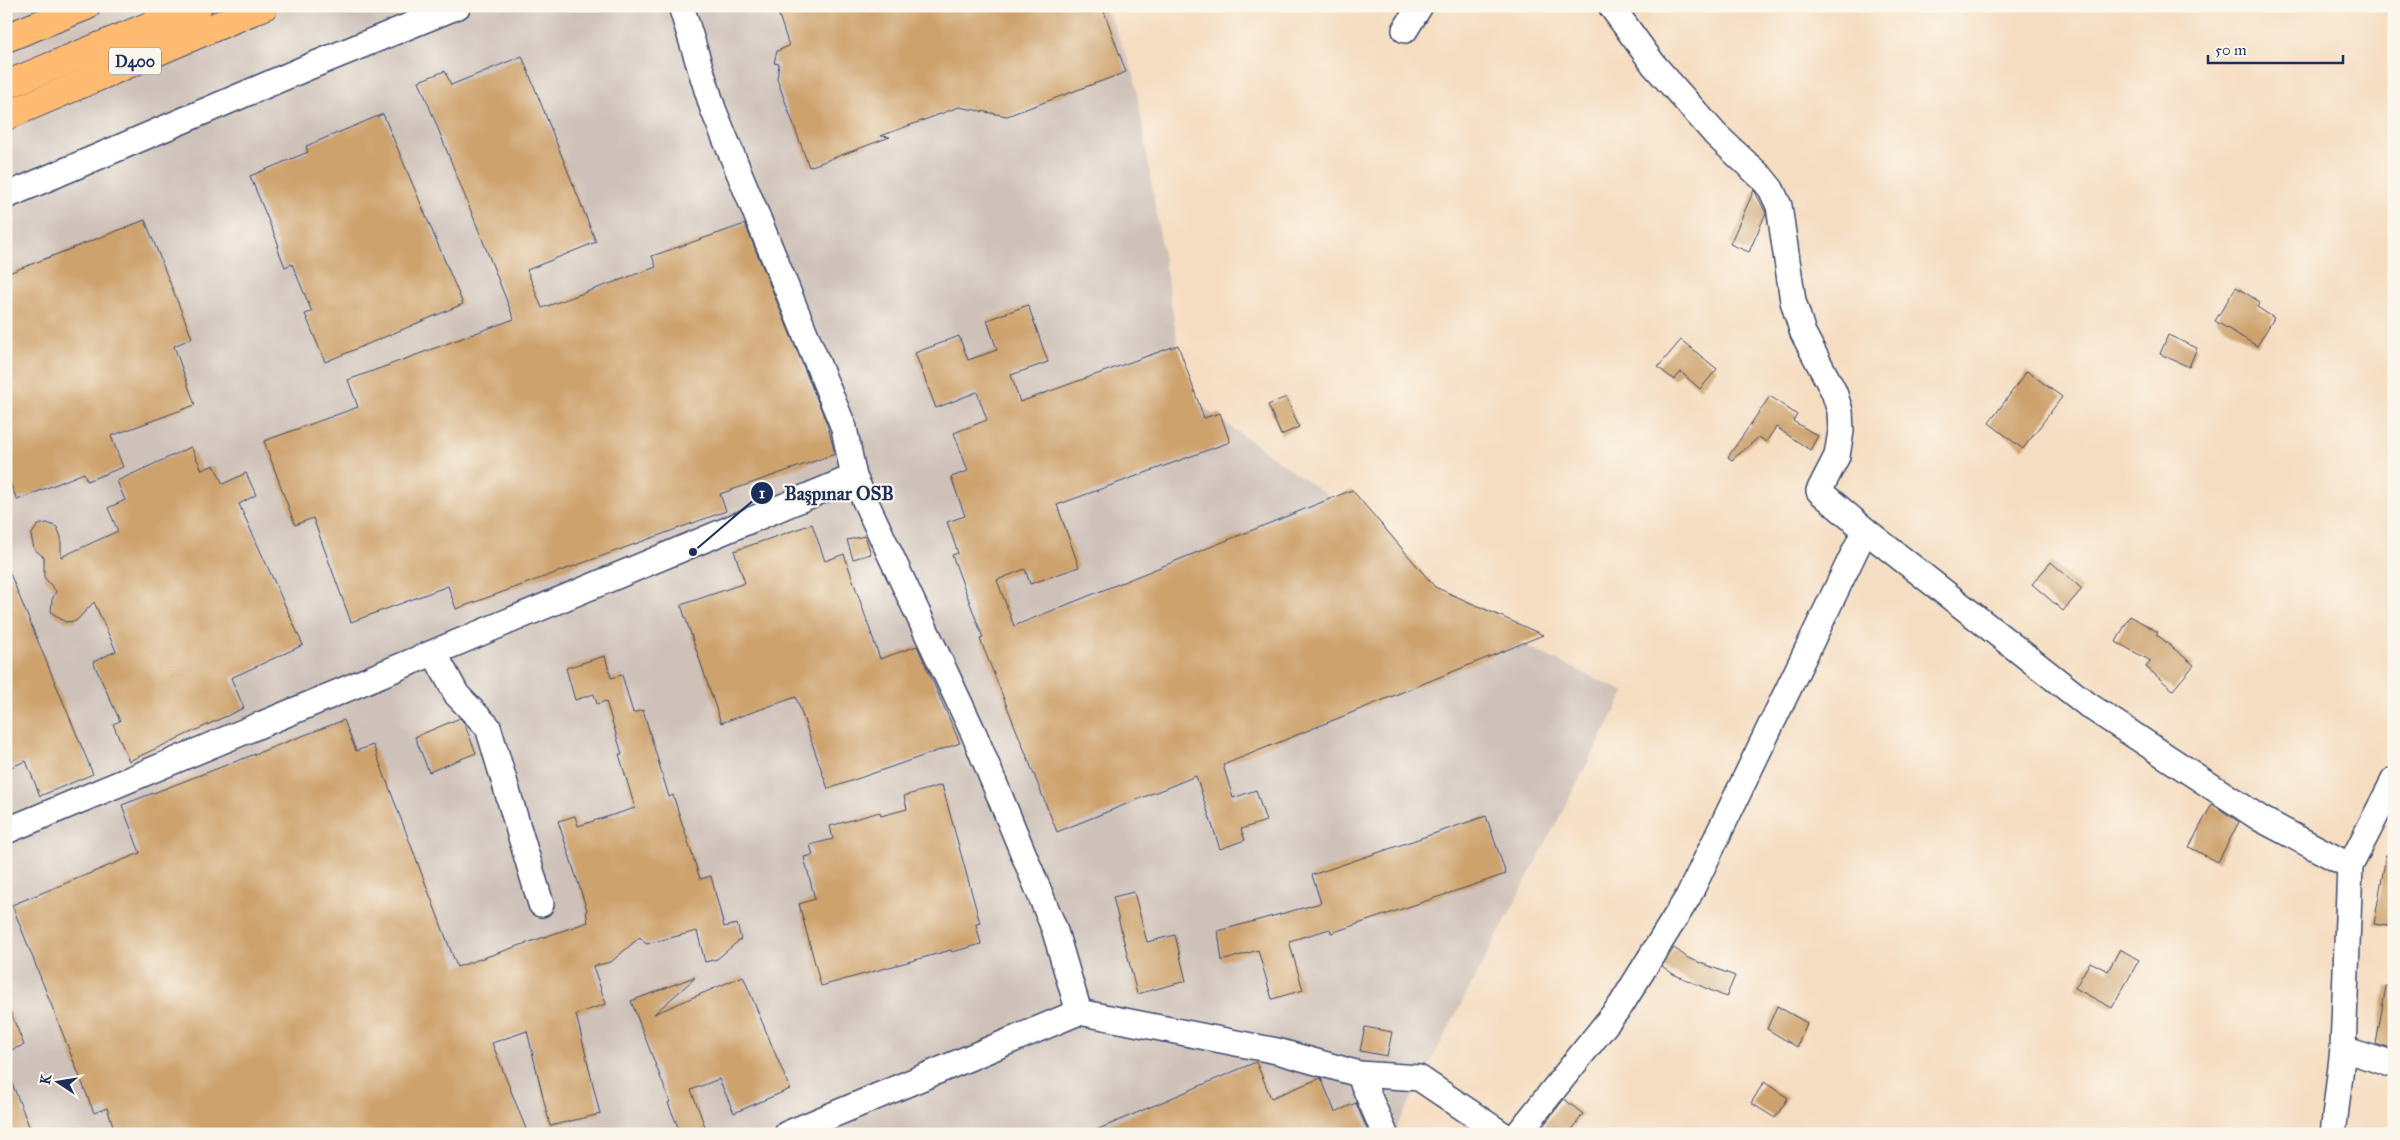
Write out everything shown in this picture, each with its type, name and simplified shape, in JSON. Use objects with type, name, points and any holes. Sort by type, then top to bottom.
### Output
[{"type":"highway","points":[[6,38],[86,6]]},
{"type":"highway","name":"D400","points":[[6,85],[198,6]]},
{"type":"highway","name":"D400","points":[[6,116],[264,6]]},
{"type":"street","points":[[6,196],[306,68],[458,6]]},
{"type":"street","points":[[681,6],[713,110],[844,428],[854,476],[974,734],[1054,928],[1079,1012]]},
{"type":"street","points":[[1405,30],[1420,6]]},
{"type":"street","points":[[1611,6],[1654,65],[1716,135],[1749,164],[1771,189],[1779,206],[1793,301],[1803,333],[1834,392],[1840,411],[1841,432],[1837,456],[1819,491],[1865,530],[2088,705],[2261,819],[2350,866]]},
{"type":"street","points":[[6,831],[854,476]]},
{"type":"street","points":[[1518,1134],[1621,1005],[1688,896],[1865,530]]},
{"type":"street","points":[[434,652],[457,695],[488,727],[541,904]]},
{"type":"street","points":[[2333,1134],[2343,1049],[2350,866],[2387,813],[2394,780]]},
{"type":"street","points":[[787,1134],[1079,1012],[1277,1051],[1360,1074],[1419,1078],[1502,1134]]},
{"type":"street","points":[[2343,1049],[2394,1065]]},
{"type":"street","points":[[1360,1074],[1385,1134]]},
{"type":"shaded area","points":[[6,6],[1106,6],[1134,75],[1186,395],[1345,508],[1416,595],[1625,692],[1393,1134],[6,1134]]},
{"type":"building","points":[[776,6],[1102,6],[1126,72],[1007,116],[959,107],[881,136],[890,137],[809,167],[777,79],[779,64],[774,63],[777,51],[789,46]]},
{"type":"building","points":[[522,56],[596,242],[527,270],[542,308],[656,267],[652,256],[745,224],[827,424],[835,454],[720,494],[726,511],[456,609],[448,586],[351,622],[313,518],[295,525],[264,441],[358,407],[348,380],[514,319],[419,81],[445,71],[451,85]]},
{"type":"building","points":[[383,114],[463,304],[325,362],[305,314],[312,312],[292,264],[285,267],[277,247],[279,246],[250,176],[308,152],[306,146]]},
{"type":"building","points":[[1754,190],[1766,213],[1749,252],[1730,244]]},
{"type":"building","points":[[145,220],[192,338],[174,346],[195,405],[111,436],[123,467],[87,481],[84,473],[17,500],[6,472],[6,274]]},
{"type":"building","points":[[2236,287],[2260,302],[2257,307],[2274,318],[2257,346],[2215,321]]},
{"type":"building","points":[[1028,305],[1048,362],[1011,375],[1020,402],[1178,345],[1204,418],[1220,413],[1230,442],[1057,505],[1079,567],[1030,584],[1025,569],[997,580],[1014,626],[1352,490],[1435,587],[1543,635],[1223,765],[1233,798],[1256,790],[1266,821],[1241,829],[1245,840],[1220,849],[1196,776],[1057,832],[980,639],[983,638],[952,555],[958,553],[947,522],[965,516],[951,477],[968,471],[954,433],[987,420],[977,392],[936,408],[915,353],[959,336],[968,360],[997,350],[987,320]]},
{"type":"building","points":[[2168,335],[2197,348],[2189,367],[2160,354]]},
{"type":"building","points":[[1681,340],[1717,369],[1700,389],[1681,372],[1674,380],[1658,367]]},
{"type":"building","points":[[2027,371],[2062,397],[2023,449],[1989,423]]},
{"type":"building","points":[[1770,396],[1797,415],[1793,421],[1818,436],[1810,450],[1776,427],[1766,442],[1759,437],[1732,460],[1728,457]]},
{"type":"building","points":[[1286,397],[1299,427],[1281,435],[1268,405]]},
{"type":"building","points":[[191,447],[202,470],[214,465],[223,484],[246,473],[256,495],[239,504],[303,645],[231,678],[244,708],[129,761],[113,724],[120,721],[93,662],[116,651],[94,602],[76,621],[65,622],[51,612],[52,600],[56,591],[44,577],[44,557],[34,549],[31,535],[37,526],[41,524],[47,523],[57,527],[61,537],[61,557],[118,531],[108,508],[125,500],[117,481]]},
{"type":"building","points":[[812,524],[825,561],[844,554],[880,659],[917,646],[960,743],[828,789],[796,697],[721,723],[681,605],[745,583],[734,551]]},
{"type":"building","points":[[865,536],[871,554],[853,559],[847,540]]},
{"type":"building","points":[[2051,562],[2082,589],[2063,611],[2032,584]]},
{"type":"building","points":[[6,564],[93,774],[40,796],[26,761],[6,769]]},
{"type":"building","points":[[2130,616],[2158,632],[2156,634],[2194,665],[2173,690],[2146,667],[2151,661],[2116,642]]},
{"type":"building","points":[[605,656],[611,678],[622,675],[633,713],[643,710],[669,797],[673,795],[700,879],[711,876],[724,927],[737,924],[741,939],[717,959],[705,962],[697,931],[646,944],[640,937],[611,962],[593,966],[606,1004],[576,1014],[600,1114],[550,1126],[527,1031],[492,1043],[528,1134],[116,1134],[107,1108],[94,1113],[12,905],[140,853],[122,805],[344,720],[356,751],[373,745],[457,967],[588,922],[587,910],[558,821],[575,816],[578,826],[635,808],[619,754],[622,754],[606,701],[597,704],[594,694],[575,700],[566,668]]},
{"type":"building","points":[[460,718],[464,723],[476,753],[429,772],[415,737]]},
{"type":"building","points":[[942,785],[980,923],[976,924],[981,944],[952,952],[951,950],[821,986],[799,904],[815,899],[804,857],[813,855],[810,845],[833,839],[830,826],[880,812],[881,816],[907,809],[904,796]]},
{"type":"building","points":[[2212,804],[2239,822],[2218,862],[2189,847]]},
{"type":"building","points":[[1486,816],[1506,874],[1331,933],[1330,929],[1289,941],[1303,990],[1272,999],[1258,950],[1222,961],[1218,931],[1321,903],[1312,875]]},
{"type":"building","points":[[2386,855],[2394,855],[2394,927],[2374,924]]},
{"type":"building","points":[[1134,892],[1147,942],[1175,935],[1186,981],[1137,994],[1113,897]]},
{"type":"building","points":[[1674,948],[1688,958],[1735,976],[1726,997],[1673,974],[1662,966]]},
{"type":"building","points":[[2120,949],[2139,960],[2112,1008],[2075,988],[2090,962],[2108,971]]},
{"type":"building","points":[[743,976],[790,1089],[734,1113],[719,1079],[691,1090],[708,1134],[681,1134],[631,1001],[695,978],[654,1014]]},
{"type":"building","points":[[2386,986],[2394,986],[2394,1050],[2376,1044]]},
{"type":"building","points":[[6,1001],[24,1045],[6,1052]]},
{"type":"building","points":[[1777,1006],[1807,1023],[1797,1047],[1767,1029]]},
{"type":"building","points":[[1365,1027],[1392,1032],[1387,1056],[1360,1051]]},
{"type":"building","points":[[1256,1062],[1271,1098],[1321,1078],[1335,1112],[1356,1103],[1369,1134],[1087,1134]]},
{"type":"building","points":[[7,1070],[32,1134],[6,1134]]},
{"type":"building","points":[[1764,1082],[1788,1098],[1775,1118],[1751,1103]]},
{"type":"building","points":[[1564,1099],[1583,1114],[1569,1134],[1537,1134]]},
{"type":"place","name":"Başpınar OSB","points":[[693,552]]}]
